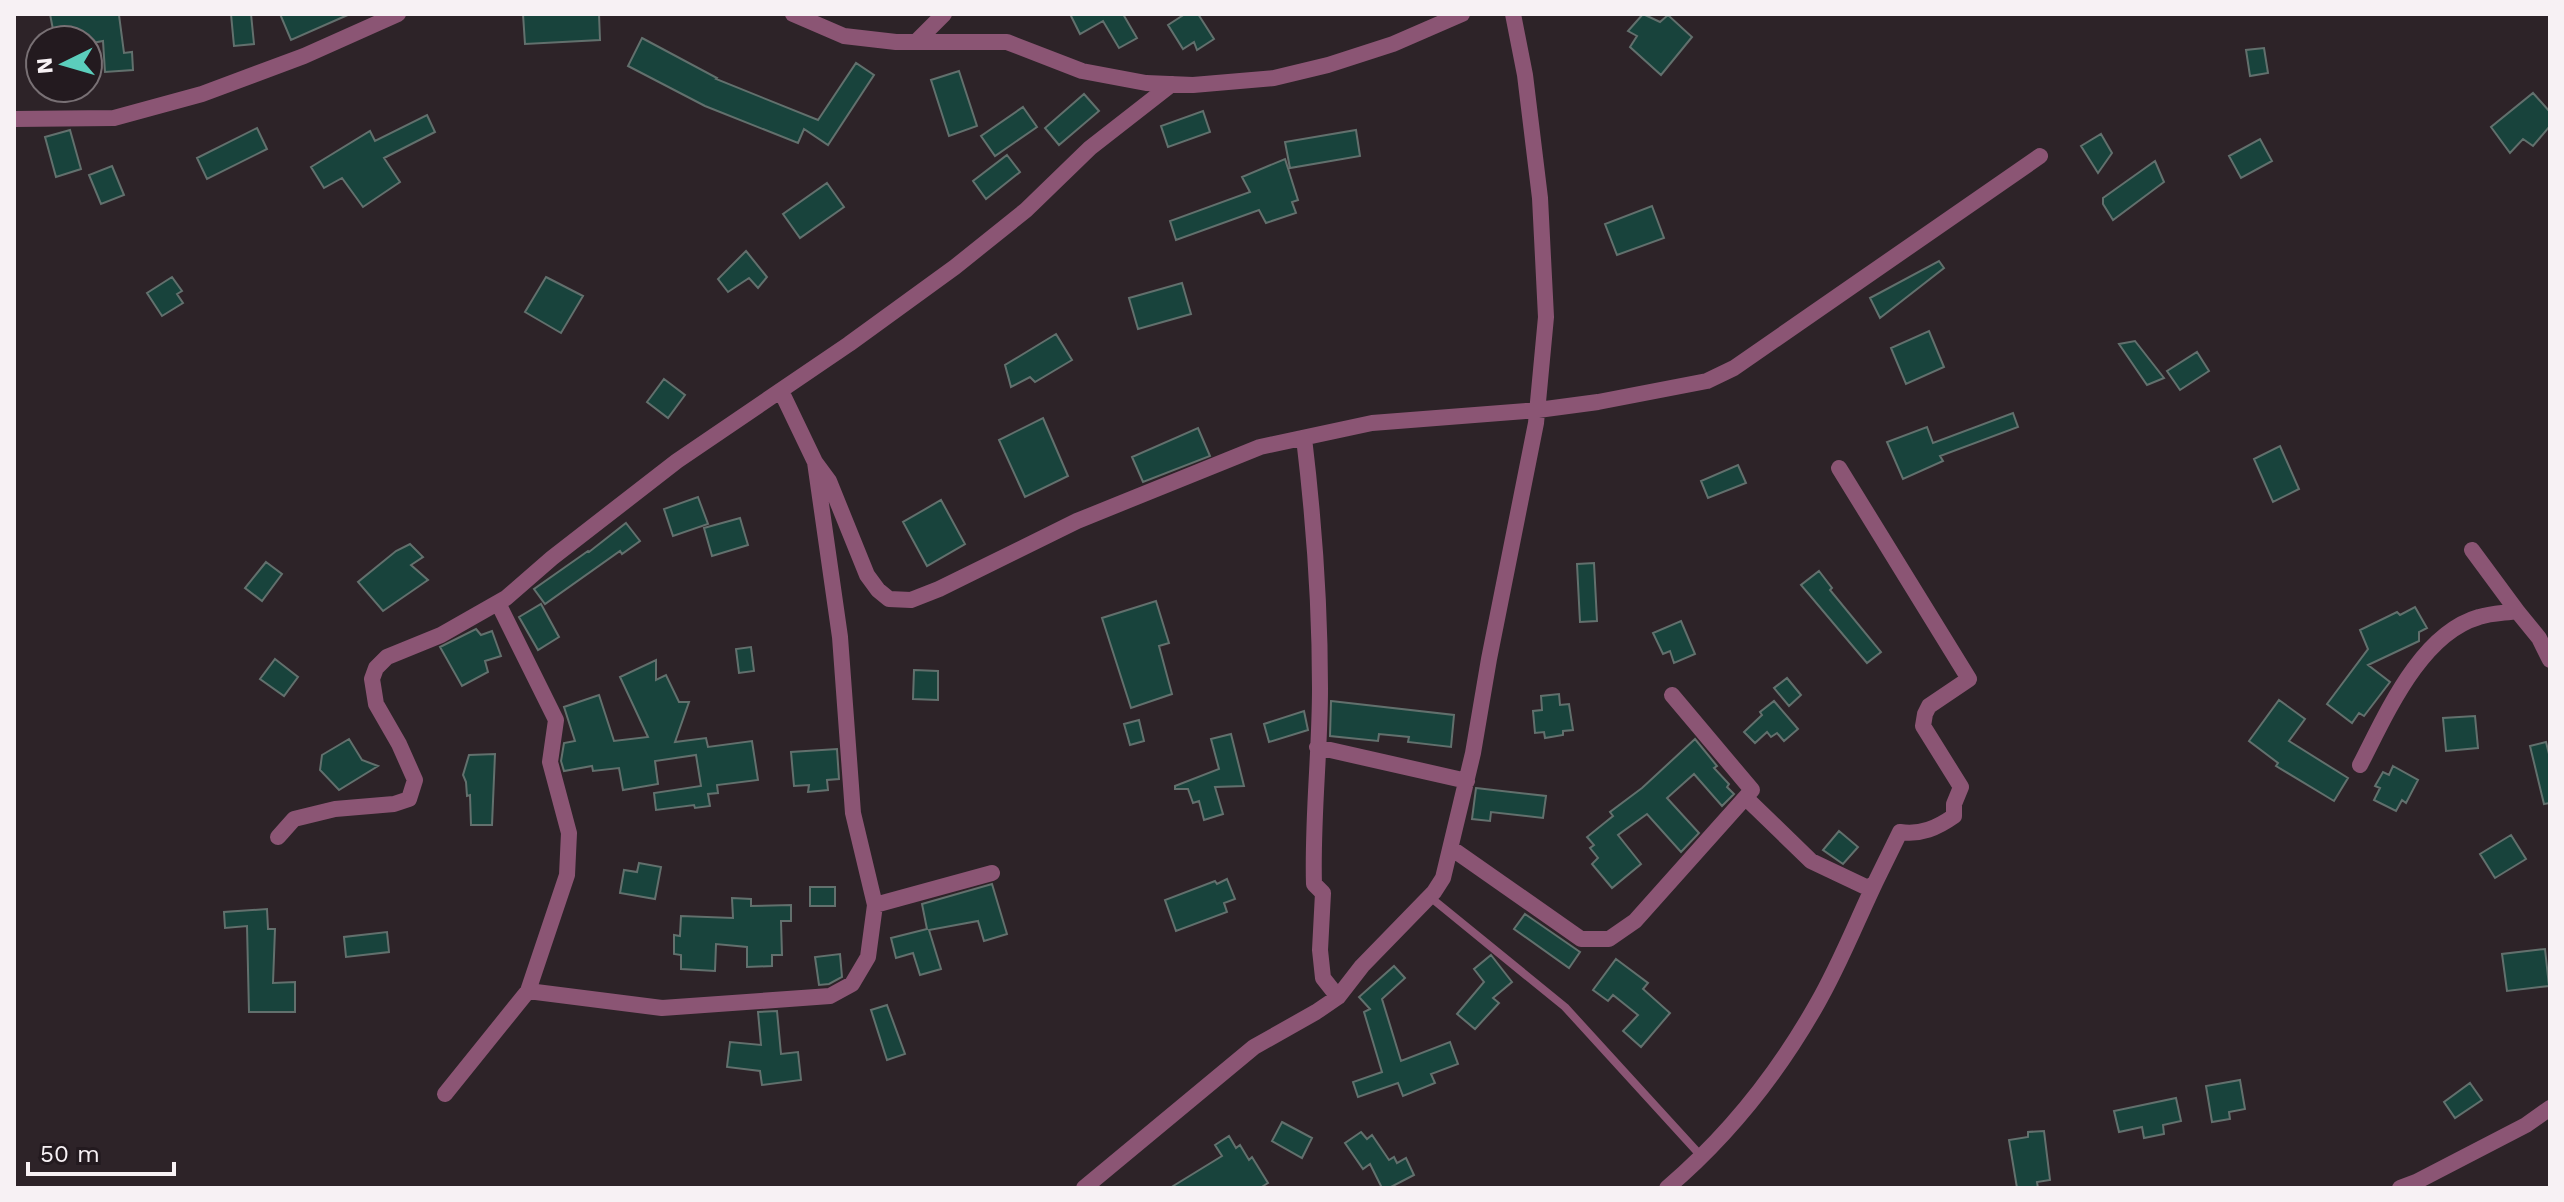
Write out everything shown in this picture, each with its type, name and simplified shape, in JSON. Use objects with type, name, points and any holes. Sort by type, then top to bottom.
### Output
[{"type":"street","points":[[14,119],[114,118],[202,94],[304,56],[398,14]]},
{"type":"street","points":[[793,14],[844,36],[916,42],[1007,42],[1082,71],[1146,83],[1193,85],[1288,75],[1393,44],[1462,14]]},
{"type":"street","points":[[916,42],[944,14]]},
{"type":"street","points":[[1084,1188],[1254,1047],[1338,997],[1362,966],[1430,897],[1443,878],[1467,781],[1538,410],[1546,317],[1540,198],[1525,75],[1513,14]]},
{"type":"street","points":[[278,837],[294,819],[335,809],[394,804],[409,799],[415,780],[376,704],[372,679],[376,668],[387,657],[441,635],[498,603],[677,461],[955,267],[1026,210],[1090,148],[1172,84]]},
{"type":"street","points":[[781,391],[815,462],[829,481],[867,575],[889,599],[911,600],[1091,515],[1260,447],[1372,423],[1538,410],[1707,381],[1734,368],[2040,156]]},
{"type":"street","points":[[1304,438],[1316,538],[1320,689],[1314,884],[1323,893],[1320,950],[1323,978],[1338,997]]},
{"type":"street","points":[[528,991],[662,1008],[830,996],[852,984],[868,957],[875,905],[853,813],[840,637],[815,462]]},
{"type":"street","points":[[1667,1188],[1703,1158],[1770,1079],[1818,1003],[1900,832],[1915,834],[1938,827],[1954,816],[1954,804],[1961,787],[1923,726],[1929,706],[1969,679],[1839,468]]},
{"type":"street","points":[[2472,550],[2539,638],[2550,660]]},
{"type":"street","points":[[445,1094],[528,991],[567,875],[569,833],[550,762],[556,720],[498,603]]},
{"type":"street","points":[[2360,765],[2407,677],[2444,636],[2478,617],[2517,611]]},
{"type":"street","points":[[1451,848],[1581,939],[1609,939],[1635,921],[1752,790],[1672,695]]},
{"type":"street","points":[[1317,747],[1467,781]]},
{"type":"street","points":[[1746,798],[1811,861],[1868,888],[1875,883]]},
{"type":"street","points":[[875,905],[992,873]]},
{"type":"street","points":[[2400,1188],[2526,1125],[2550,1108]]},
{"type":"lane","points":[[1430,897],[1565,1007],[1703,1158]]},
{"type":"building","points":[[50,14],[119,15],[124,53],[132,52],[133,70],[105,72],[104,24],[52,24]]},
{"type":"building","points":[[231,14],[251,14],[254,44],[234,46]]},
{"type":"building","points":[[280,14],[350,14],[291,40]]},
{"type":"building","points":[[523,14],[599,14],[600,40],[525,44]]},
{"type":"building","points":[[1070,14],[1123,14],[1137,38],[1119,48],[1103,21],[1080,34]]},
{"type":"building","points":[[1185,14],[1198,14],[1214,39],[1197,50],[1194,42],[1183,49],[1168,25]]},
{"type":"building","points":[[1643,14],[1660,22],[1668,15],[1692,37],[1661,75],[1630,47],[1637,36],[1628,31]]},
{"type":"building","points":[[642,38],[716,79],[818,120],[856,63],[874,75],[828,145],[804,129],[798,143],[705,106],[628,66]]},
{"type":"building","points":[[2264,48],[2268,73],[2250,76],[2246,50]]},
{"type":"building","points":[[959,71],[977,126],[949,136],[931,80]]},
{"type":"building","points":[[2533,93],[2550,112],[2550,126],[2533,146],[2523,139],[2510,153],[2491,127]]},
{"type":"building","points":[[1084,94],[1099,111],[1059,145],[1045,128]]},
{"type":"building","points":[[1023,107],[1037,127],[995,156],[981,136]]},
{"type":"building","points":[[1203,111],[1210,132],[1168,147],[1161,126]]},
{"type":"building","points":[[427,115],[435,132],[384,158],[400,182],[363,207],[342,178],[324,188],[311,167],[370,131],[375,141]]},
{"type":"building","points":[[257,128],[267,149],[207,179],[197,158]]},
{"type":"building","points":[[70,130],[81,169],[56,177],[45,137]]},
{"type":"building","points":[[1356,130],[1360,156],[1290,168],[1285,142]]},
{"type":"building","points":[[2101,134],[2112,153],[2098,173],[2081,146]]},
{"type":"building","points":[[2260,139],[2272,161],[2241,178],[2229,156]]},
{"type":"building","points":[[1007,155],[1020,172],[986,199],[973,181]]},
{"type":"building","points":[[1285,159],[1298,200],[1292,202],[1296,213],[1266,223],[1259,210],[1176,240],[1170,221],[1250,192],[1242,177]]},
{"type":"building","points":[[2155,161],[2164,182],[2113,220],[2103,204],[2103,198]]},
{"type":"building","points":[[112,166],[124,195],[101,204],[89,175]]},
{"type":"building","points":[[827,183],[844,207],[800,238],[783,214]]},
{"type":"building","points":[[1652,206],[1664,238],[1617,255],[1605,224]]},
{"type":"building","points":[[746,251],[767,277],[758,288],[749,278],[728,292],[718,279]]},
{"type":"building","points":[[1939,261],[1944,268],[1880,318],[1870,298]]},
{"type":"building","points":[[172,277],[182,291],[177,294],[183,303],[162,316],[147,293]]},
{"type":"building","points":[[546,277],[583,296],[561,333],[525,312]]},
{"type":"building","points":[[1182,283],[1191,314],[1138,329],[1129,298]]},
{"type":"building","points":[[1929,331],[1944,367],[1906,384],[1891,348]]},
{"type":"building","points":[[1056,334],[1072,360],[1035,382],[1030,377],[1011,387],[1005,365]]},
{"type":"building","points":[[2135,341],[2164,378],[2147,385],[2119,344]]},
{"type":"building","points":[[2197,352],[2209,371],[2180,390],[2167,371]]},
{"type":"building","points":[[664,379],[685,395],[668,418],[647,402]]},
{"type":"building","points":[[2013,413],[2018,427],[1940,456],[1943,461],[1903,479],[1887,442],[1927,427],[1933,443]]},
{"type":"building","points":[[1043,418],[1068,476],[1025,497],[999,440]]},
{"type":"building","points":[[1198,428],[1210,456],[1143,482],[1132,457]]},
{"type":"building","points":[[2280,446],[2299,489],[2273,502],[2254,459]]},
{"type":"building","points":[[1738,465],[1746,483],[1708,498],[1701,481]]},
{"type":"building","points":[[698,497],[708,524],[673,536],[664,509]]},
{"type":"building","points":[[941,500],[965,544],[927,566],[903,522]]},
{"type":"building","points":[[740,518],[748,545],[712,556],[704,528]]},
{"type":"building","points":[[626,523],[640,541],[622,554],[620,551],[545,604],[534,589]]},
{"type":"building","points":[[410,544],[423,557],[411,565],[428,580],[383,611],[358,582],[396,551]]},
{"type":"building","points":[[266,562],[282,574],[262,601],[245,588]]},
{"type":"building","points":[[1594,563],[1597,621],[1580,622],[1577,564]]},
{"type":"building","points":[[1819,571],[1832,588],[1830,590],[1881,652],[1867,663],[1801,585]]},
{"type":"building","points":[[1156,601],[1169,643],[1159,646],[1172,694],[1131,708],[1102,618]]},
{"type":"building","points":[[541,604],[559,637],[538,650],[519,617]]},
{"type":"building","points":[[2415,607],[2427,628],[2419,632],[2419,641],[2368,665],[2390,682],[2364,716],[2359,713],[2352,723],[2327,704],[2368,649],[2360,630]]},
{"type":"building","points":[[1681,621],[1695,654],[1674,663],[1670,651],[1663,654],[1653,633]]},
{"type":"building","points":[[476,629],[481,635],[492,631],[501,656],[485,661],[488,672],[462,686],[440,647]]},
{"type":"building","points":[[751,647],[754,671],[739,673],[736,649]]},
{"type":"building","points":[[275,659],[298,677],[284,696],[260,679]]},
{"type":"building","points":[[656,660],[656,680],[666,675],[679,702],[689,702],[675,742],[706,738],[708,747],[752,741],[758,780],[717,785],[718,793],[708,794],[710,806],[656,810],[654,793],[701,786],[696,755],[655,761],[658,784],[623,790],[619,768],[593,771],[592,766],[564,771],[561,761],[564,743],[575,741],[564,707],[599,695],[614,741],[648,737],[620,677]]},
{"type":"building","points":[[914,670],[938,671],[938,700],[913,699]]},
{"type":"building","points":[[1787,678],[1801,695],[1789,706],[1774,688]]},
{"type":"building","points":[[1559,694],[1560,705],[1569,704],[1573,730],[1545,738],[1544,732],[1535,733],[1533,711],[1542,710],[1541,696]]},
{"type":"building","points":[[2279,700],[2305,719],[2289,741],[2348,778],[2334,801],[2276,766],[2278,763],[2249,741]]},
{"type":"building","points":[[1331,701],[1454,715],[1451,747],[1408,742],[1409,737],[1379,734],[1378,741],[1330,736]]},
{"type":"building","points":[[1774,701],[1798,729],[1784,741],[1777,733],[1771,737],[1767,732],[1755,743],[1744,732],[1762,715],[1760,712]]},
{"type":"building","points":[[1304,711],[1308,730],[1269,742],[1264,724]]},
{"type":"building","points":[[2475,716],[2478,748],[2446,751],[2443,718]]},
{"type":"building","points":[[1139,720],[1144,741],[1130,745],[1124,724]]},
{"type":"building","points":[[1231,734],[1244,786],[1215,787],[1223,814],[1204,820],[1199,801],[1193,803],[1188,789],[1175,789],[1175,786],[1219,769],[1211,739]]},
{"type":"building","points":[[349,739],[362,760],[378,766],[339,790],[320,770],[322,755]]},
{"type":"building","points":[[1695,739],[1734,794],[1722,806],[1694,774],[1667,798],[1699,833],[1681,852],[1647,814],[1618,835],[1641,864],[1612,888],[1592,864],[1598,858],[1590,848],[1594,845],[1587,837],[1613,816],[1610,812],[1642,788]]},
{"type":"building","points":[[2546,742],[2550,758],[2550,803],[2544,804],[2530,746]]},
{"type":"building","points":[[837,749],[839,779],[827,780],[828,790],[808,792],[809,785],[794,786],[791,752]]},
{"type":"building","points":[[495,754],[492,825],[471,825],[470,795],[467,796],[463,775],[469,755]]},
{"type":"building","points":[[2393,766],[2418,780],[2406,803],[2402,800],[2396,811],[2374,800],[2380,788],[2375,786],[2383,772],[2389,775]]},
{"type":"building","points":[[1476,788],[1546,796],[1543,818],[1491,812],[1490,821],[1472,819]]},
{"type":"building","points":[[1839,831],[1858,847],[1843,864],[1823,850]]},
{"type":"building","points":[[2511,835],[2526,859],[2495,878],[2480,854]]},
{"type":"building","points":[[639,863],[661,867],[655,899],[620,893],[624,870],[637,872]]},
{"type":"building","points":[[1227,879],[1235,899],[1224,903],[1227,912],[1176,931],[1165,900]]},
{"type":"building","points":[[992,884],[1007,934],[984,941],[978,921],[929,930],[941,969],[920,975],[913,953],[896,958],[891,938],[927,929],[922,904]]},
{"type":"building","points":[[810,887],[835,887],[835,906],[810,906]]},
{"type":"building","points":[[732,898],[751,899],[751,906],[791,905],[791,921],[781,921],[782,955],[772,955],[772,966],[747,967],[747,947],[716,944],[715,971],[681,969],[681,955],[674,954],[674,935],[680,936],[681,916],[733,918]]},
{"type":"building","points":[[267,909],[268,929],[275,929],[273,983],[295,982],[295,1012],[249,1012],[247,926],[225,928],[224,912]]},
{"type":"building","points":[[1525,914],[1580,952],[1569,968],[1514,929]]},
{"type":"building","points":[[387,932],[389,952],[346,957],[344,937]]},
{"type":"building","points":[[2545,949],[2549,986],[2507,991],[2502,954]]},
{"type":"building","points":[[840,954],[842,977],[819,985],[815,957]]},
{"type":"building","points":[[1491,955],[1512,982],[1493,998],[1499,1003],[1475,1029],[1457,1014],[1484,982],[1474,969]]},
{"type":"building","points":[[1616,959],[1648,983],[1643,989],[1670,1013],[1641,1047],[1623,1031],[1638,1015],[1613,995],[1608,1001],[1593,990]]},
{"type":"building","points":[[1394,966],[1405,978],[1382,999],[1401,1061],[1450,1042],[1458,1064],[1431,1074],[1435,1083],[1403,1096],[1398,1083],[1358,1097],[1353,1082],[1382,1072],[1364,1012],[1370,1009],[1359,997]]},
{"type":"building","points":[[887,1005],[905,1054],[887,1060],[871,1010]]},
{"type":"building","points":[[777,1011],[781,1054],[798,1052],[801,1080],[762,1085],[760,1071],[727,1067],[730,1042],[761,1045],[758,1012]]},
{"type":"building","points":[[2240,1080],[2245,1109],[2229,1112],[2230,1119],[2212,1122],[2206,1086]]},
{"type":"building","points":[[2470,1083],[2482,1100],[2455,1118],[2444,1102]]},
{"type":"building","points":[[2176,1098],[2181,1121],[2163,1125],[2164,1134],[2144,1138],[2142,1127],[2119,1132],[2114,1111]]},
{"type":"building","points":[[1282,1122],[1312,1138],[1302,1158],[1272,1141]]},
{"type":"building","points":[[2044,1131],[2050,1180],[2037,1182],[2038,1188],[2017,1188],[2009,1140],[2028,1137],[2028,1132]]},
{"type":"building","points":[[1361,1132],[1367,1139],[1372,1135],[1389,1160],[1394,1157],[1397,1163],[1406,1158],[1414,1175],[1389,1188],[1382,1188],[1370,1164],[1363,1169],[1345,1143]]},
{"type":"building","points":[[1229,1136],[1236,1148],[1240,1145],[1249,1160],[1252,1157],[1268,1183],[1260,1188],[1170,1188],[1222,1156],[1215,1145]]}]
